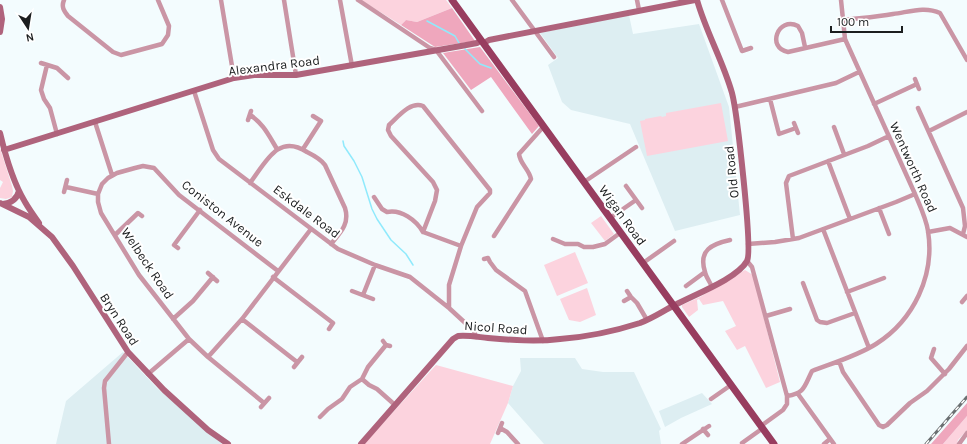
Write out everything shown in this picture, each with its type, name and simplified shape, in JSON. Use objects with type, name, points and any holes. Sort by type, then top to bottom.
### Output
[{"type":"main road","name":"Wigan Road","points":[[452,0],[774,444]]},
{"type":"street","points":[[64,0],[63,10],[68,16],[113,52],[121,55],[162,44],[168,35],[169,26],[158,0]]},
{"type":"street","points":[[221,0],[234,78]]},
{"type":"street","points":[[284,0],[296,75]]},
{"type":"street","points":[[340,0],[352,66]]},
{"type":"street","points":[[358,0],[430,48],[436,50],[482,111]]},
{"type":"street","points":[[512,0],[554,57]]},
{"type":"street","points":[[637,0],[639,10]]},
{"type":"street","name":"Alexandra Road","points":[[4,150],[234,78],[254,75],[296,75],[352,66],[696,0]]},
{"type":"street","name":"Old Road","points":[[696,0],[728,81],[735,107],[744,187],[748,244],[747,261]]},
{"type":"street","points":[[722,0],[742,51],[751,48]]},
{"type":"street","name":"Wentworth Road","points":[[798,394],[803,389],[812,371],[869,348],[894,330],[904,319],[919,295],[927,270],[928,232],[923,215],[845,39],[841,0]]},
{"type":"street","points":[[0,8],[2,19],[0,32]]},
{"type":"street","points":[[843,20],[922,9],[933,10],[940,13],[967,60]]},
{"type":"street","points":[[805,47],[802,33],[798,26],[791,24],[778,30],[776,37],[780,48],[788,52],[845,39]]},
{"type":"street","points":[[41,63],[59,70],[68,78]]},
{"type":"street","points":[[47,65],[41,90],[44,99],[50,108],[57,134]]},
{"type":"street","points":[[735,107],[836,83],[859,72]]},
{"type":"street","points":[[874,104],[917,84]]},
{"type":"street","name":"Eskdale Road","points":[[194,91],[216,155],[250,183],[338,249],[410,277],[449,308],[474,331],[476,337]]},
{"type":"street","points":[[770,99],[779,134],[796,128]]},
{"type":"street","points":[[423,232],[435,201],[437,190],[433,182],[391,136],[388,130],[388,125],[406,110],[413,106],[420,105],[423,106],[490,188],[490,193],[477,207],[461,246],[449,285],[449,308]]},
{"type":"street","points":[[918,108],[963,208],[966,225],[965,235],[950,228],[928,232]]},
{"type":"street","points":[[929,131],[967,112]]},
{"type":"street","points":[[250,115],[263,126],[276,149]]},
{"type":"street","points":[[303,149],[321,121],[313,116]]},
{"type":"street","points":[[66,187],[98,194],[102,184],[112,175],[94,122]]},
{"type":"street","points":[[494,236],[530,179],[530,173],[520,159],[519,154],[544,126]]},
{"type":"street","points":[[834,127],[844,154]]},
{"type":"street","points":[[0,133],[4,150],[19,191],[42,228]]},
{"type":"street","points":[[793,239],[786,183],[787,178],[791,174],[828,161],[889,136]]},
{"type":"street","points":[[250,183],[276,149],[289,144],[303,149],[323,162],[346,212],[345,225],[331,244]]},
{"type":"street","points":[[584,182],[636,147]]},
{"type":"street","points":[[828,161],[850,219]]},
{"type":"street","name":"Coniston Avenue","points":[[112,175],[139,167],[154,168],[179,195],[278,270]]},
{"type":"street","points":[[64,192],[67,180]]},
{"type":"street","points":[[626,186],[642,208]]},
{"type":"street","points":[[1,203],[9,204],[12,202],[18,195],[19,191]]},
{"type":"street","name":"Welbeck Road","points":[[98,194],[98,202],[101,213],[139,275],[189,339],[263,405],[269,398]]},
{"type":"street","points":[[748,244],[793,239],[915,194]]},
{"type":"street","points":[[378,199],[382,209],[387,212],[394,210],[418,224],[423,232],[461,246]]},
{"type":"street","points":[[610,218],[636,200]]},
{"type":"street","name":"Bryn Road","points":[[1,203],[28,217],[52,237],[73,266],[128,352],[164,390],[208,430],[228,444]]},
{"type":"street","points":[[879,208],[889,234]]},
{"type":"street","points":[[178,248],[174,245],[200,210]]},
{"type":"street","points":[[115,235],[138,213],[142,216]]},
{"type":"street","points":[[880,228],[886,226]]},
{"type":"street","points":[[208,357],[242,319],[278,270],[311,229]]},
{"type":"street","points":[[823,229],[869,348]]},
{"type":"street","points":[[553,239],[565,244],[578,244],[584,247],[593,247],[605,244],[620,233]]},
{"type":"street","points":[[712,287],[705,272],[704,254],[709,248],[717,243],[730,240]]},
{"type":"street","points":[[642,263],[674,241]]},
{"type":"street","points":[[484,259],[488,258],[496,270],[525,291],[543,341]]},
{"type":"street","points":[[673,306],[712,287],[734,273],[747,261],[752,267],[787,396],[787,404],[783,410],[742,443]]},
{"type":"street","points":[[363,295],[376,265]]},
{"type":"street","points":[[686,286],[705,272]]},
{"type":"street","points":[[208,273],[217,281]]},
{"type":"street","points":[[173,319],[193,301],[213,277]]},
{"type":"street","points":[[273,277],[333,323],[329,328]]},
{"type":"street","points":[[848,292],[884,278]]},
{"type":"street","points":[[803,283],[817,320],[820,322],[827,323],[855,313]]},
{"type":"street","points":[[352,291],[373,299]]},
{"type":"street","points":[[627,291],[648,320]]},
{"type":"street","points":[[962,302],[967,296]]},
{"type":"street","points":[[624,301],[631,297]]},
{"type":"street","name":"Nicol Road","points":[[361,444],[453,338],[463,336],[543,341],[568,338],[607,331],[648,320],[658,316],[673,306]]},
{"type":"street","points":[[766,316],[790,309]]},
{"type":"street","points":[[242,319],[298,362]]},
{"type":"street","points":[[148,374],[189,339]]},
{"type":"street","points":[[320,418],[328,409],[342,399],[350,387],[362,379],[368,367],[386,344]]},
{"type":"street","points":[[839,361],[844,372],[879,425],[883,427],[910,403],[927,391],[945,374],[967,346]]},
{"type":"street","points":[[934,349],[931,358],[945,374]]},
{"type":"street","points":[[109,444],[104,388],[105,380],[128,352]]},
{"type":"street","points":[[294,367],[302,357]]},
{"type":"street","points":[[362,379],[395,404]]},
{"type":"street","points":[[711,399],[731,385]]},
{"type":"street","points":[[787,396],[798,394],[834,444]]},
{"type":"street","points":[[682,444],[709,426]]},
{"type":"street","points":[[500,428],[507,432],[518,444]]},
{"type":"street","points":[[703,429],[708,435]]},
{"type":"street","points":[[959,444],[967,433]]},
{"type":"street","points":[[824,444],[830,439]]},
{"type":"shaded area","points":[[361,0],[446,0],[452,8],[417,22],[406,20],[401,25]]},
{"type":"shaded area","points":[[452,8],[475,41],[435,47],[401,25],[406,20],[417,22]]},
{"type":"shaded area","points":[[629,15],[633,34],[699,24],[729,107],[740,215],[675,231],[630,124],[571,110],[562,102],[548,65],[558,58],[540,33]]},
{"type":"shaded area","points":[[480,47],[539,126],[532,134],[491,77],[471,90],[443,53]]},
{"type":"shaded area","points":[[721,103],[728,141],[647,156],[640,121],[666,116],[666,113]]},
{"type":"shaded area","points":[[0,148],[13,191],[12,197],[6,199],[0,198],[0,188],[3,182],[0,180]]},
{"type":"shaded area","points":[[601,216],[614,234],[605,241],[591,223]]},
{"type":"shaded area","points":[[575,252],[588,283],[557,296],[544,265]]},
{"type":"shaded area","points":[[745,270],[753,275],[780,382],[766,388],[745,346],[737,350],[725,331],[736,326],[723,301],[703,305],[699,299],[697,300],[698,310],[689,317],[682,307],[682,305],[700,297]]},
{"type":"shaded area","points":[[587,288],[596,315],[580,322],[569,320],[560,299]]},
{"type":"shaded area","points":[[123,352],[157,388],[222,444],[56,444],[66,401]]},
{"type":"shaded area","points":[[520,358],[575,358],[582,369],[603,372],[634,372],[661,429],[659,431],[661,444],[544,444],[508,403],[513,386],[521,371]]},
{"type":"shaded area","points":[[436,365],[513,386],[508,403],[490,444],[364,444]]},
{"type":"shaded area","points":[[702,393],[712,404],[665,427],[659,411]]},
{"type":"shaded area","points":[[967,403],[967,416],[943,444],[931,444]]},
{"type":"shaded area","points":[[967,416],[967,430],[958,440],[957,444],[943,444]]},
{"type":"waterway","points":[[427,21],[455,36],[459,43]]},
{"type":"waterway","points":[[465,49],[480,64],[491,68]]},
{"type":"waterway","points":[[343,141],[344,146],[362,177],[372,209],[377,219],[391,240],[406,254],[413,265]]},
{"type":"railway","points":[[926,444],[967,397]]}]
